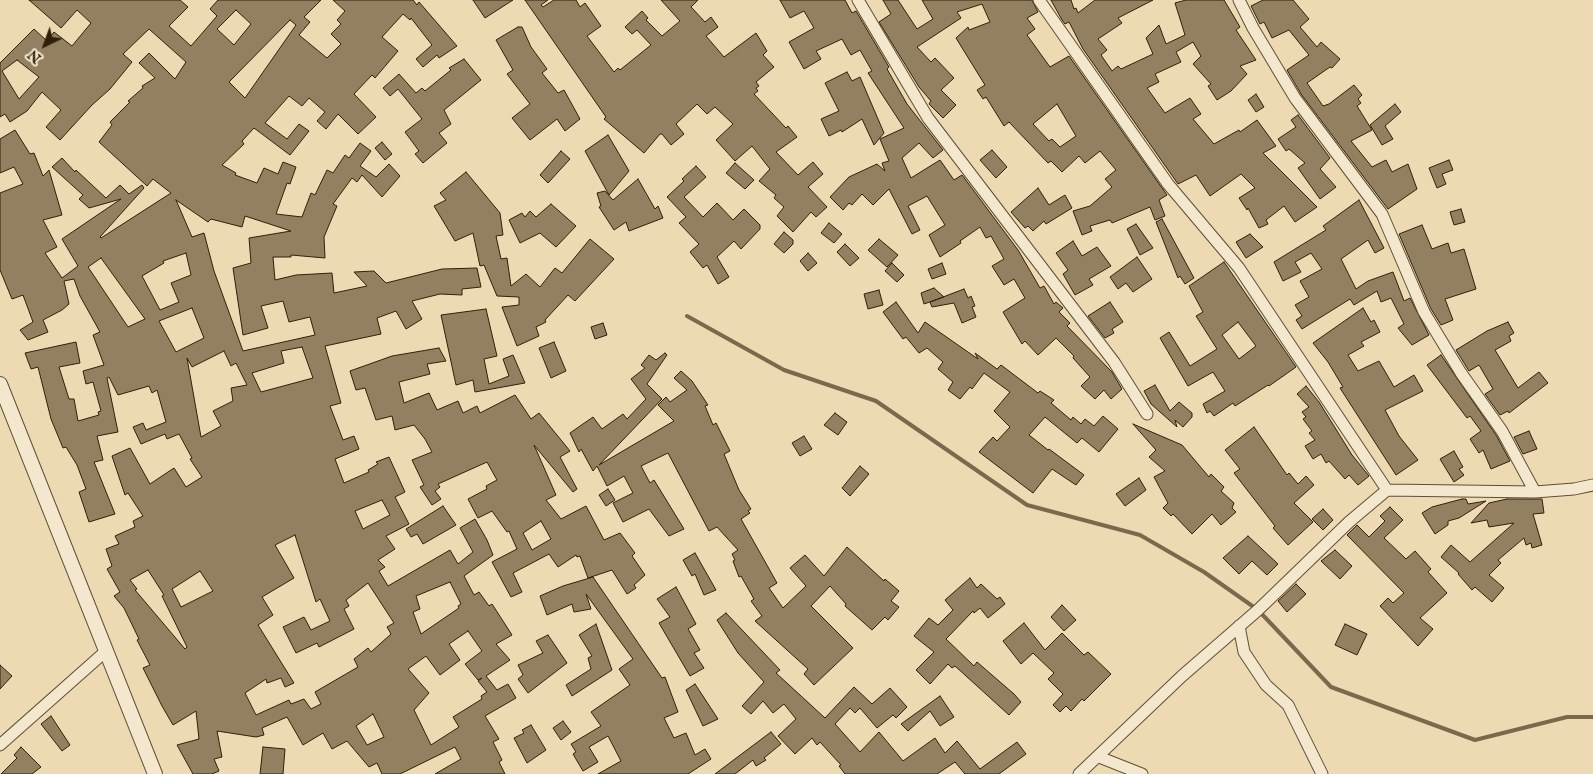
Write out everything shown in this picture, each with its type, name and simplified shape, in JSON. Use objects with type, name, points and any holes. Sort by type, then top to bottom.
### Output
[{"type":"street","points":[[858,0],[928,118],[1114,362],[1147,414]]},
{"type":"street","points":[[1039,0],[1168,184],[1239,268],[1387,490]]},
{"type":"street","points":[[1239,0],[1253,28],[1295,98],[1382,214],[1424,312],[1461,373],[1502,431],[1535,492]]},
{"type":"street","points":[[0,384],[155,774]]},
{"type":"street","points":[[1079,774],[1182,676],[1258,610],[1349,522],[1387,490],[1535,492],[1574,489],[1593,485]]},
{"type":"street","points":[[1239,626],[1244,652],[1266,685],[1288,705],[1322,774]]},
{"type":"street","points":[[0,745],[106,650]]},
{"type":"street","points":[[1099,757],[1142,774]]},
{"type":"building","points":[[29,0],[180,0],[188,7],[169,26],[191,46],[217,16],[210,9],[218,0],[321,0],[304,17],[310,22],[299,35],[327,58],[341,44],[331,34],[341,24],[337,20],[345,11],[333,0],[413,0],[417,5],[419,2],[457,46],[439,58],[437,55],[423,67],[416,59],[432,45],[411,18],[410,20],[403,14],[382,37],[398,51],[375,78],[372,75],[354,94],[376,117],[358,134],[338,114],[326,129],[317,121],[325,112],[309,98],[302,106],[289,96],[265,123],[287,139],[299,124],[309,131],[290,155],[254,128],[242,141],[244,144],[222,165],[236,173],[235,175],[257,183],[264,168],[278,174],[283,162],[296,167],[290,184],[287,183],[276,214],[302,217],[311,193],[315,195],[327,170],[333,173],[345,155],[349,158],[360,143],[371,151],[360,166],[376,177],[389,164],[400,176],[382,197],[362,175],[357,182],[352,178],[333,204],[337,206],[324,237],[325,258],[291,255],[291,257],[273,257],[275,280],[296,275],[332,273],[334,293],[367,286],[354,272],[374,271],[386,283],[442,269],[477,268],[481,287],[462,289],[462,295],[440,294],[412,301],[422,319],[406,329],[396,311],[377,318],[381,334],[325,346],[341,403],[330,406],[343,440],[354,436],[359,449],[335,459],[344,483],[369,472],[368,470],[378,464],[376,462],[389,457],[405,492],[395,497],[409,524],[386,536],[395,549],[378,560],[385,567],[379,571],[388,586],[450,550],[458,564],[473,552],[460,528],[475,519],[487,540],[493,555],[464,576],[474,595],[479,592],[489,606],[492,604],[512,635],[496,644],[510,660],[486,676],[497,690],[508,684],[516,698],[485,716],[499,739],[493,742],[502,760],[499,762],[505,774],[435,774],[461,759],[455,747],[400,774],[382,774],[377,763],[369,767],[347,741],[332,749],[323,733],[303,745],[287,717],[262,728],[264,735],[256,737],[217,731],[222,757],[214,759],[219,771],[212,774],[193,774],[177,745],[199,739],[196,711],[173,725],[162,706],[143,668],[150,665],[137,640],[139,639],[124,608],[114,596],[120,592],[107,569],[112,566],[106,549],[119,544],[115,536],[135,527],[133,521],[143,516],[128,493],[125,495],[112,456],[130,448],[150,484],[174,468],[186,487],[202,477],[190,459],[192,458],[179,434],[167,439],[165,434],[141,444],[133,427],[143,423],[146,430],[166,422],[157,390],[152,393],[149,386],[118,395],[109,377],[107,378],[118,432],[97,436],[103,460],[94,462],[115,514],[89,522],[79,492],[86,489],[77,465],[66,447],[63,448],[51,419],[38,367],[31,369],[25,353],[76,342],[80,363],[59,367],[69,399],[74,399],[78,421],[99,415],[98,412],[101,411],[93,382],[86,384],[83,371],[104,365],[93,335],[100,332],[80,296],[74,279],[64,281],[69,304],[43,320],[48,332],[28,340],[20,330],[33,322],[23,295],[12,299],[0,270],[0,193],[23,184],[14,167],[0,173],[0,139],[15,130],[30,154],[34,153],[43,176],[49,170],[62,215],[43,220],[57,247],[45,253],[62,278],[78,266],[62,239],[121,199],[89,208],[79,199],[83,195],[52,167],[62,158],[75,172],[76,170],[106,198],[120,185],[129,194],[142,185],[144,188],[101,238],[171,193],[153,179],[147,186],[99,142],[112,125],[110,122],[130,102],[128,101],[143,88],[142,86],[155,78],[139,63],[149,53],[175,79],[186,62],[149,29],[123,54],[132,62],[110,89],[92,105],[60,140],[46,127],[61,110],[42,92],[27,111],[10,122],[5,114],[0,117],[0,63],[34,29],[47,41],[54,32],[72,46],[91,23],[77,10],[61,28]],"holes":[[[236,10],[251,24],[234,45],[217,29]],[[290,20],[296,25],[245,98],[229,82]],[[17,60],[39,77],[19,99],[2,71]],[[176,200],[208,222],[211,219],[242,227],[245,216],[291,231],[249,238],[251,263],[233,268],[243,335],[268,328],[261,306],[283,301],[289,322],[310,317],[315,335],[243,351],[214,271],[204,233],[192,237]],[[186,253],[191,275],[171,283],[179,302],[160,310],[142,276],[164,263],[163,261]],[[101,258],[145,319],[128,327],[88,267]],[[192,308],[204,338],[176,352],[159,321]],[[302,347],[313,378],[261,392],[252,373],[284,363],[281,351]],[[224,351],[231,366],[236,363],[247,385],[231,388],[233,401],[213,411],[221,426],[201,437],[187,358],[192,367]],[[382,500],[390,515],[363,529],[355,511]],[[295,535],[316,602],[320,599],[330,621],[311,630],[304,617],[283,627],[296,653],[317,643],[319,647],[354,629],[344,609],[349,606],[346,600],[368,583],[394,623],[387,627],[391,634],[371,652],[368,648],[354,659],[358,667],[315,692],[321,704],[311,709],[304,699],[291,704],[289,700],[256,715],[245,693],[266,679],[267,683],[281,678],[285,687],[294,683],[258,625],[273,615],[262,597],[294,578],[275,545]],[[148,570],[164,595],[162,596],[187,647],[185,649],[135,590],[137,589],[130,580]],[[200,571],[213,591],[181,607],[172,589]],[[450,582],[461,604],[458,606],[459,608],[421,634],[413,612],[420,609],[416,596]],[[468,631],[482,651],[465,664],[478,680],[482,678],[478,681],[487,692],[481,696],[482,699],[453,717],[459,727],[431,745],[414,710],[429,693],[408,669],[426,656],[440,675],[460,660],[449,644]],[[373,714],[384,737],[367,745],[356,726]]]},
{"type":"building","points":[[473,0],[513,0],[485,18]]},
{"type":"building","points":[[525,0],[548,0],[541,5],[543,7],[554,0],[576,0],[580,7],[585,3],[601,26],[587,36],[614,72],[618,68],[620,70],[651,45],[637,30],[632,34],[625,27],[642,11],[648,18],[646,20],[662,36],[680,21],[661,0],[698,0],[691,7],[705,22],[711,17],[718,27],[706,36],[724,57],[756,33],[767,51],[763,55],[774,67],[756,82],[759,86],[756,88],[758,91],[754,94],[797,137],[776,152],[798,175],[813,162],[823,174],[808,187],[827,207],[816,217],[811,212],[793,232],[777,216],[784,207],[774,198],[776,195],[759,181],[770,169],[752,146],[735,161],[716,140],[733,124],[715,107],[707,114],[697,104],[676,124],[684,134],[671,145],[660,134],[644,153],[604,119],[606,117]]},
{"type":"building","points":[[780,0],[845,0],[852,13],[856,11],[889,67],[887,69],[907,104],[943,150],[933,158],[919,143],[902,158],[911,178],[940,160],[954,180],[962,175],[1018,250],[1040,288],[1044,286],[1054,304],[1056,302],[1063,308],[1059,312],[1070,323],[1067,326],[1112,372],[1122,389],[1111,399],[1104,390],[1095,399],[1081,386],[1090,377],[1073,358],[1074,356],[1056,338],[1038,355],[1025,341],[1022,344],[1003,312],[1025,298],[1014,279],[1004,285],[992,266],[1004,259],[991,236],[986,238],[980,227],[940,257],[929,235],[945,225],[927,196],[908,206],[920,230],[912,234],[889,189],[873,205],[862,194],[852,205],[849,203],[843,210],[830,197],[849,177],[877,164],[885,171],[882,163],[889,161],[880,139],[904,128],[868,73],[872,71],[860,50],[851,55],[842,39],[816,51],[821,59],[804,69],[789,42],[814,28],[804,11],[790,18]]},
{"type":"building","points":[[883,0],[898,0],[917,29],[933,19],[922,0],[1032,0],[1038,12],[1027,18],[1035,29],[1027,35],[1050,67],[1069,56],[1167,195],[1159,200],[1165,216],[1155,220],[1150,207],[1112,223],[1110,220],[1090,226],[1092,231],[1082,235],[1073,211],[1090,206],[1112,187],[1105,179],[1116,170],[1100,151],[1085,163],[1079,156],[1062,172],[1051,161],[1048,163],[1009,122],[1004,126],[986,97],[983,99],[977,90],[985,85],[956,38],[968,27],[969,30],[990,22],[982,4],[957,12],[961,18],[917,47],[931,62],[935,58],[954,78],[941,90],[956,105],[943,118],[929,104],[931,101],[919,87],[879,22],[891,14]],"holes":[[[1057,104],[1076,136],[1060,147],[1052,139],[1049,141],[1033,124]]]},
{"type":"building","points":[[1051,0],[1071,0],[1074,9],[1076,8],[1078,13],[1095,0],[1153,0],[1118,18],[1122,23],[1098,39],[1107,50],[1101,55],[1112,71],[1118,66],[1121,69],[1153,54],[1146,38],[1159,25],[1166,44],[1185,35],[1175,3],[1186,0],[1224,0],[1240,27],[1236,30],[1256,60],[1240,66],[1247,74],[1231,91],[1217,100],[1208,86],[1211,84],[1193,64],[1201,56],[1193,42],[1176,52],[1181,62],[1155,74],[1159,82],[1147,88],[1165,113],[1190,98],[1201,114],[1193,119],[1214,144],[1239,130],[1240,132],[1257,120],[1276,146],[1263,153],[1317,207],[1295,222],[1284,206],[1266,220],[1268,224],[1259,228],[1248,208],[1247,210],[1239,198],[1255,188],[1241,174],[1210,196],[1196,175],[1178,184],[1083,49],[1069,22],[1065,24]]},
{"type":"building","points":[[1263,0],[1293,0],[1309,19],[1300,27],[1317,47],[1321,42],[1340,59],[1332,68],[1330,67],[1307,83],[1323,106],[1329,104],[1354,85],[1362,95],[1358,99],[1361,103],[1357,106],[1372,130],[1351,141],[1372,167],[1386,160],[1392,172],[1408,164],[1417,189],[1388,209],[1301,94],[1287,70],[1309,55],[1289,30],[1272,38],[1264,22],[1260,24],[1251,6]]},
{"type":"building","points":[[518,27],[522,27],[531,47],[547,69],[542,73],[558,93],[564,90],[580,119],[565,131],[557,119],[530,140],[512,118],[530,104],[507,74],[513,70],[496,40]]},
{"type":"building","points":[[464,59],[481,80],[444,110],[451,124],[439,133],[447,143],[423,163],[415,154],[419,151],[405,132],[422,119],[398,89],[390,96],[383,88],[399,74],[416,93],[422,88],[425,91],[451,70],[449,68]]},
{"type":"building","points":[[847,72],[852,81],[860,77],[884,133],[874,145],[862,119],[842,132],[841,130],[829,136],[821,119],[839,111],[825,83]]},
{"type":"building","points":[[1256,94],[1264,107],[1256,112],[1248,100]]},
{"type":"building","points":[[1395,104],[1401,112],[1385,126],[1393,139],[1382,145],[1370,125]]},
{"type":"building","points":[[1298,115],[1330,158],[1320,169],[1336,187],[1320,199],[1298,168],[1305,163],[1289,149],[1286,151],[1278,139],[1296,127],[1291,120]]},
{"type":"building","points":[[608,135],[629,171],[609,195],[585,151]]},
{"type":"building","points":[[382,142],[392,154],[385,160],[375,148]]},
{"type":"building","points":[[992,150],[1007,167],[996,178],[980,160]]},
{"type":"building","points":[[561,151],[570,159],[548,183],[540,175]]},
{"type":"building","points":[[1449,160],[1453,170],[1442,174],[1446,184],[1437,188],[1429,168]]},
{"type":"building","points":[[735,163],[754,180],[745,189],[726,173]]},
{"type":"building","points":[[696,166],[706,177],[684,197],[703,217],[717,203],[733,220],[744,209],[760,225],[760,229],[741,249],[734,241],[717,257],[729,277],[718,284],[707,265],[703,268],[690,252],[699,244],[679,223],[686,217],[667,197]]},
{"type":"building","points":[[466,172],[500,213],[503,235],[496,236],[501,259],[507,258],[511,286],[526,274],[540,287],[555,268],[562,273],[590,239],[614,259],[575,301],[568,295],[545,320],[546,322],[536,327],[539,336],[517,346],[502,307],[519,305],[519,297],[497,296],[484,265],[480,266],[473,233],[455,241],[434,206],[446,200],[440,193]]},
{"type":"building","points":[[638,179],[655,209],[658,206],[663,218],[629,231],[626,222],[614,230],[599,207],[601,206],[597,193],[605,191],[613,200]]},
{"type":"building","points":[[1038,188],[1049,205],[1065,195],[1072,208],[1046,224],[1044,221],[1033,231],[1028,226],[1025,228],[1011,212]]},
{"type":"building","points":[[1359,200],[1384,248],[1375,253],[1368,240],[1341,259],[1356,289],[1368,281],[1393,272],[1404,301],[1410,298],[1429,335],[1412,345],[1398,328],[1404,324],[1391,298],[1381,302],[1377,291],[1354,305],[1350,299],[1302,329],[1296,320],[1302,316],[1295,305],[1309,297],[1300,281],[1322,269],[1311,253],[1295,262],[1301,272],[1283,281],[1274,262],[1326,230],[1323,226]]},
{"type":"building","points":[[551,204],[576,226],[556,247],[540,233],[520,243],[509,220],[522,213],[525,217],[530,211],[536,217]]},
{"type":"building","points":[[1461,209],[1465,222],[1454,225],[1450,212]]},
{"type":"building","points":[[1162,219],[1194,278],[1185,284],[1180,276],[1178,278],[1156,222]]},
{"type":"building","points":[[829,223],[842,234],[834,243],[821,233]]},
{"type":"building","points":[[1136,224],[1153,248],[1140,255],[1127,229]]},
{"type":"building","points":[[1422,225],[1432,249],[1448,243],[1451,253],[1464,249],[1476,289],[1445,299],[1453,320],[1441,325],[1431,309],[1399,234]]},
{"type":"building","points":[[784,232],[793,240],[793,244],[784,253],[774,244]]},
{"type":"building","points":[[1250,234],[1263,247],[1246,258],[1236,242]]},
{"type":"building","points":[[879,239],[898,255],[887,267],[868,250]]},
{"type":"building","points":[[1073,241],[1082,256],[1097,247],[1111,266],[1089,279],[1093,285],[1075,295],[1063,274],[1068,270],[1056,253]]},
{"type":"building","points":[[845,244],[859,258],[850,266],[837,252]]},
{"type":"building","points":[[808,253],[817,263],[808,271],[800,261]]},
{"type":"building","points":[[1137,257],[1152,279],[1133,292],[1126,283],[1118,289],[1110,277]]},
{"type":"building","points":[[1224,262],[1296,367],[1235,406],[1233,403],[1214,416],[1210,411],[1207,413],[1203,404],[1225,391],[1213,372],[1188,386],[1160,338],[1169,332],[1190,366],[1217,349],[1196,316],[1203,312],[1189,286]],"holes":[[[1238,322],[1256,346],[1239,359],[1222,335]]]},
{"type":"building","points":[[892,263],[904,275],[897,282],[885,271]]},
{"type":"building","points":[[942,263],[946,274],[932,279],[928,269]]},
{"type":"building","points":[[934,288],[944,297],[924,304],[921,293]]},
{"type":"building","points":[[964,289],[968,298],[971,296],[975,306],[972,307],[976,317],[962,323],[954,303],[932,307],[930,302]]},
{"type":"building","points":[[879,290],[883,305],[868,309],[864,294]]},
{"type":"building","points":[[896,302],[918,333],[925,322],[978,359],[975,353],[997,369],[1001,365],[1038,393],[1040,391],[1054,400],[1051,403],[1071,420],[1073,417],[1081,424],[1085,419],[1094,426],[1103,416],[1118,429],[1099,452],[1082,438],[1077,443],[1045,417],[1029,435],[1084,475],[1076,485],[1052,469],[1033,493],[979,452],[993,437],[997,441],[1010,427],[994,411],[1010,392],[984,373],[972,389],[970,387],[960,399],[948,390],[953,382],[938,369],[943,362],[927,348],[919,353],[906,337],[903,339],[883,312]]},
{"type":"building","points":[[1110,302],[1123,322],[1112,329],[1114,333],[1105,338],[1088,316]]},
{"type":"building","points":[[1363,308],[1371,322],[1374,320],[1380,332],[1361,342],[1364,346],[1348,355],[1358,371],[1379,361],[1394,387],[1414,375],[1423,391],[1385,410],[1399,436],[1418,460],[1396,475],[1340,388],[1343,387],[1328,362],[1313,343]]},
{"type":"building","points":[[486,309],[497,356],[484,359],[489,384],[509,376],[503,359],[513,355],[525,383],[475,392],[473,380],[456,385],[441,315]]},
{"type":"building","points":[[1508,322],[1514,333],[1509,336],[1511,341],[1495,350],[1518,388],[1539,372],[1548,383],[1509,413],[1508,411],[1500,415],[1485,394],[1493,389],[1479,365],[1469,371],[1456,350],[1487,331]]},
{"type":"building","points":[[603,323],[607,335],[595,339],[591,327]]},
{"type":"building","points":[[554,342],[566,371],[551,378],[539,348]]},
{"type":"building","points":[[439,348],[446,361],[427,364],[430,374],[399,382],[404,403],[429,393],[437,410],[458,401],[463,413],[477,406],[480,413],[515,395],[531,419],[539,413],[570,451],[560,457],[577,489],[573,492],[534,445],[556,495],[546,500],[561,519],[586,506],[604,540],[620,533],[635,553],[632,556],[645,575],[634,585],[636,588],[627,594],[612,570],[588,578],[580,556],[577,557],[576,555],[558,567],[549,554],[513,573],[522,592],[511,597],[492,562],[517,549],[509,531],[507,532],[492,511],[478,518],[468,499],[487,489],[486,486],[497,480],[487,462],[438,484],[440,487],[435,491],[441,499],[432,505],[420,487],[424,485],[412,460],[432,452],[425,439],[414,425],[395,430],[392,416],[376,420],[365,388],[356,390],[350,371],[392,356]],"holes":[[[541,521],[551,539],[532,550],[523,533]]]},
{"type":"building","points":[[665,353],[667,355],[647,384],[662,399],[599,465],[674,421],[658,405],[666,397],[670,402],[687,390],[674,378],[681,371],[692,381],[708,405],[705,406],[713,425],[716,423],[730,451],[724,454],[739,490],[751,509],[748,511],[750,513],[741,519],[777,583],[769,588],[783,608],[806,586],[790,568],[805,555],[824,576],[847,547],[884,581],[885,579],[899,591],[891,601],[899,607],[888,620],[885,617],[872,630],[845,606],[846,604],[830,586],[811,606],[853,648],[814,685],[804,674],[808,669],[755,621],[762,616],[751,601],[754,599],[741,576],[739,577],[733,561],[735,560],[732,554],[738,550],[717,527],[709,531],[668,453],[641,466],[650,483],[654,480],[684,529],[669,536],[649,509],[623,522],[613,503],[633,493],[624,476],[607,486],[597,466],[593,471],[581,449],[579,452],[570,433],[593,417],[602,429],[623,414],[627,419],[646,399],[631,379],[645,368],[641,365],[649,355],[656,360]]},
{"type":"building","points":[[1441,355],[1496,435],[1510,461],[1491,469],[1483,450],[1479,453],[1470,439],[1481,431],[1470,416],[1467,418],[1427,365]]},
{"type":"building","points":[[1155,385],[1170,411],[1179,402],[1192,413],[1192,417],[1183,427],[1175,420],[1177,427],[1151,404],[1144,391]]},
{"type":"building","points":[[1306,386],[1319,402],[1352,455],[1369,476],[1358,485],[1349,475],[1345,479],[1329,461],[1326,463],[1321,454],[1313,459],[1305,446],[1315,440],[1309,433],[1312,431],[1303,419],[1306,417],[1302,412],[1309,407],[1297,394]]},
{"type":"building","points":[[835,413],[847,422],[838,435],[824,425]]},
{"type":"building","points":[[1133,424],[1182,445],[1209,477],[1211,474],[1224,487],[1221,491],[1234,503],[1232,508],[1236,512],[1221,525],[1212,514],[1192,534],[1173,514],[1171,516],[1163,508],[1168,503],[1154,477],[1165,471],[1149,457],[1156,450]]},
{"type":"building","points":[[1254,427],[1287,475],[1289,473],[1298,484],[1306,476],[1314,485],[1294,503],[1313,522],[1288,545],[1273,528],[1275,526],[1234,473],[1240,469],[1225,450]]},
{"type":"building","points":[[1529,431],[1537,449],[1523,454],[1514,437]]},
{"type":"building","points":[[804,436],[812,449],[800,456],[792,443]]},
{"type":"building","points":[[1454,451],[1463,467],[1459,469],[1464,475],[1454,482],[1440,459]]},
{"type":"building","points":[[860,466],[869,474],[850,496],[842,488]]},
{"type":"building","points":[[1139,478],[1146,490],[1125,506],[1116,494]]},
{"type":"building","points":[[608,489],[615,500],[606,506],[599,495]]},
{"type":"building","points":[[1466,499],[1468,504],[1486,501],[1459,518],[1448,521],[1448,525],[1435,534],[1422,513],[1432,507]]},
{"type":"building","points":[[1507,499],[1542,499],[1544,513],[1533,514],[1542,545],[1532,548],[1531,543],[1526,545],[1524,538],[1498,560],[1501,563],[1489,575],[1504,588],[1492,602],[1475,587],[1472,590],[1459,573],[1441,557],[1451,545],[1470,562],[1514,523],[1489,527],[1487,520],[1471,523],[1489,503]]},
{"type":"building","points":[[443,506],[456,525],[423,544],[417,534],[411,537],[406,529]]},
{"type":"building","points":[[1390,507],[1403,520],[1384,538],[1406,559],[1415,551],[1431,569],[1428,572],[1447,593],[1420,618],[1433,629],[1418,646],[1380,606],[1388,598],[1393,603],[1404,593],[1347,535],[1357,525],[1369,537],[1385,521],[1380,516]]},
{"type":"building","points":[[1323,509],[1333,520],[1323,530],[1312,519]]},
{"type":"building","points":[[1248,536],[1278,564],[1267,575],[1252,561],[1239,574],[1223,558]]},
{"type":"building","points":[[1335,550],[1352,566],[1340,579],[1321,561]]},
{"type":"building","points":[[695,553],[716,590],[704,595],[695,574],[692,576],[683,560]]},
{"type":"building","points":[[593,577],[662,678],[665,677],[678,712],[664,718],[674,738],[686,733],[695,755],[705,749],[711,759],[688,774],[598,774],[621,761],[608,736],[589,747],[598,762],[583,771],[573,754],[576,752],[571,744],[601,726],[591,712],[630,685],[619,669],[633,659],[586,594],[591,609],[574,612],[572,604],[547,615],[540,596],[563,586]]},
{"type":"building","points":[[970,578],[977,588],[981,584],[997,599],[1000,597],[1005,604],[988,618],[980,608],[974,613],[973,611],[946,639],[974,666],[977,662],[1021,702],[1009,715],[955,666],[952,668],[948,664],[930,684],[916,670],[934,652],[914,636],[929,618],[938,625],[953,610],[945,600]]},
{"type":"building","points":[[1296,584],[1306,594],[1287,612],[1278,601]]},
{"type":"building","points":[[676,587],[696,624],[688,629],[700,650],[694,653],[704,668],[690,676],[659,623],[670,617],[657,599]]},
{"type":"building","points":[[1062,605],[1076,620],[1064,631],[1051,617]]},
{"type":"building","points":[[726,613],[780,670],[776,673],[825,718],[854,687],[872,704],[890,688],[907,707],[896,718],[893,715],[877,728],[860,708],[855,713],[850,708],[835,724],[860,752],[879,732],[903,761],[935,738],[945,753],[957,741],[980,769],[1017,742],[1026,754],[999,774],[965,774],[955,762],[937,774],[845,774],[839,766],[841,765],[820,742],[817,745],[812,738],[795,754],[778,736],[796,719],[784,704],[773,713],[763,701],[751,714],[742,706],[764,682],[738,653],[717,620]]},
{"type":"building","points":[[1024,623],[1045,650],[1062,633],[1084,655],[1088,652],[1111,674],[1071,711],[1066,706],[1060,712],[1053,705],[1063,694],[1048,679],[1054,673],[1033,653],[1021,664],[1003,641]]},
{"type":"building","points":[[596,624],[612,670],[572,696],[566,685],[591,669],[588,658],[592,656],[579,635]]},
{"type":"building","points":[[1345,624],[1367,634],[1357,655],[1335,645]]},
{"type":"building","points":[[548,635],[567,663],[528,693],[518,679],[523,675],[518,665],[543,653],[536,641]]},
{"type":"building","points":[[0,665],[12,676],[0,689]]},
{"type":"building","points":[[695,684],[718,719],[703,726],[686,690]]},
{"type":"building","points":[[940,696],[954,717],[940,726],[930,711],[908,731],[901,724]]},
{"type":"building","points":[[51,716],[70,745],[62,751],[41,724]]},
{"type":"building","points":[[563,721],[571,732],[561,740],[553,728]]},
{"type":"building","points":[[531,725],[546,750],[527,763],[514,738],[524,733],[522,730]]},
{"type":"building","points":[[771,732],[781,744],[764,758],[766,760],[756,766],[753,760],[735,774],[715,774]]},
{"type":"building","points":[[21,747],[41,767],[32,774],[1,774],[17,758],[14,755]]},
{"type":"building","points":[[263,747],[285,749],[283,774],[260,774]]},
{"type":"waterway","points":[[687,316],[784,370],[876,401],[1027,505],[1140,535],[1204,572],[1258,610],[1331,687],[1475,740],[1567,717],[1593,717]]}]
